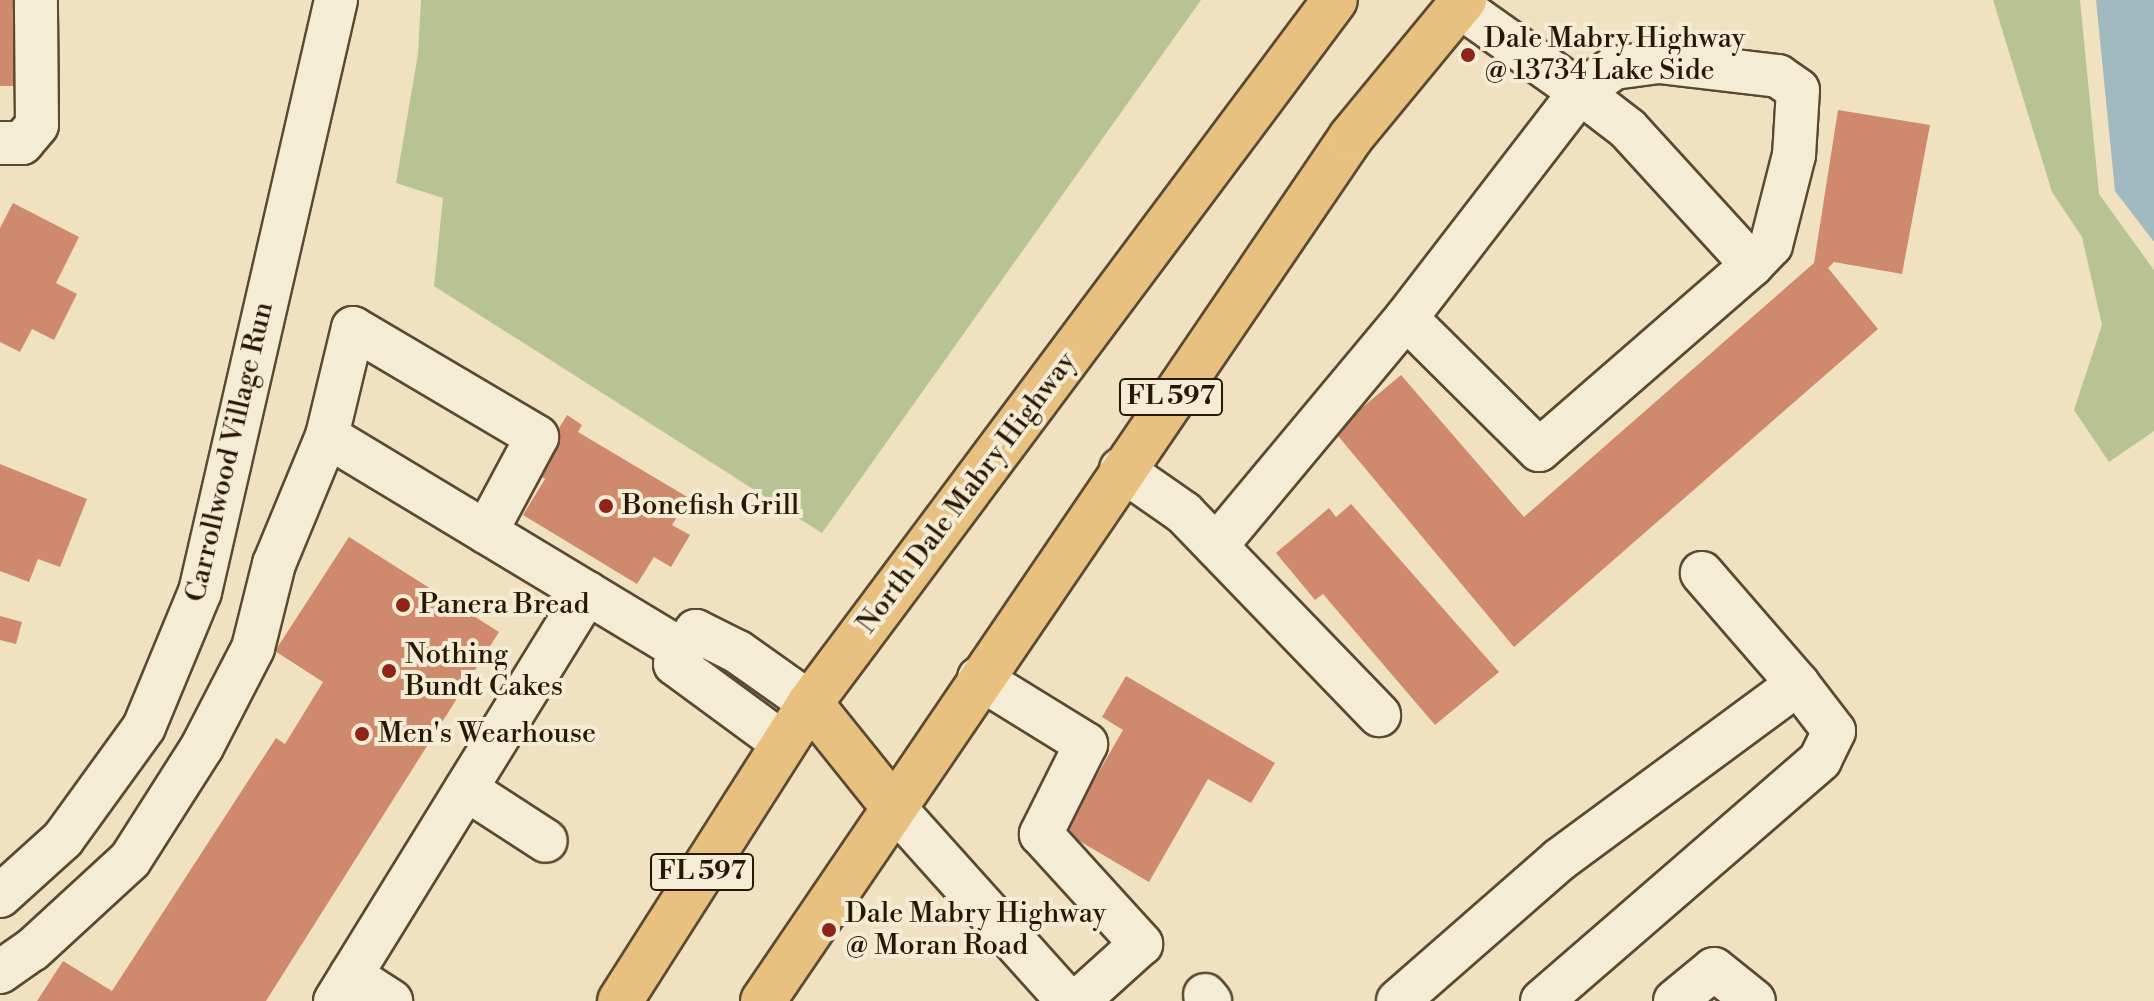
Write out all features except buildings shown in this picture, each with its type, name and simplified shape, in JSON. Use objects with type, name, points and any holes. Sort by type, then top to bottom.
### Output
[{"type":"main road","name":"North Dale Mabry Highway","points":[[620,1001],[810,703],[1335,0]]},
{"type":"main road","name":"FL 597","points":[[763,1001],[892,805],[1351,137],[1461,3]]},
{"type":"main road","points":[[810,703],[892,805]]},
{"type":"main road","points":[[784,744],[892,805]]},
{"type":"street","points":[[0,143],[22,143],[37,125],[36,0]]},
{"type":"street","name":"Carrollwood Village Run","points":[[0,896],[63,839],[144,727],[200,592],[336,0]]},
{"type":"street","points":[[1461,3],[1628,129],[1752,265]]},
{"type":"street","points":[[1216,546],[1406,318],[1580,92],[1614,68],[1659,62],[1778,76],[1798,90],[1794,155],[1771,245],[1752,265],[1539,450],[1406,318]]},
{"type":"street","points":[[0,972],[32,950],[130,860],[202,747],[253,648],[274,564],[327,436],[353,328],[537,437],[486,532]]},
{"type":"street","points":[[327,436],[683,651]]},
{"type":"street","points":[[1121,469],[1184,513],[1379,715]]},
{"type":"street","points":[[1542,1001],[1820,760],[1834,731],[1798,684],[1702,573]]},
{"type":"street","points":[[391,1001],[343,988],[587,593]]},
{"type":"street","points":[[784,744],[675,664],[683,651],[696,631],[738,652],[810,703]]},
{"type":"street","points":[[979,678],[1086,744],[1041,834],[1141,944],[1078,1001]]},
{"type":"street","points":[[1398,1001],[1559,860],[1798,684]]},
{"type":"street","points":[[466,789],[546,841]]},
{"type":"street","points":[[892,805],[1068,1001]]},
{"type":"street","points":[[1675,1001],[1714,969],[1754,1001]]},
{"type":"green space","points":[[421,0],[1201,0],[822,533],[434,286],[443,198],[396,183],[418,54]]},
{"type":"green space","points":[[1993,0],[2080,0],[2099,194],[2154,270],[2154,431],[2109,462],[2074,410],[2102,325],[2082,237],[2052,192]]},
{"type":"water","points":[[2096,0],[2154,0],[2154,242],[2115,191]]},
{"type":"place","name":"Dale Mabry Highway @ 13734 Lake Side","points":[[1468,55]]},
{"type":"place","name":"Bonefish Grill","points":[[606,506]]},
{"type":"place","name":"Panera Bread","points":[[403,605]]},
{"type":"place","name":"Nothing Bundt Cakes","points":[[389,671]]},
{"type":"place","name":"Men's Wearhouse","points":[[362,734]]},
{"type":"place","name":"Dale Mabry Highway @ Moran Road","points":[[829,930]]}]
